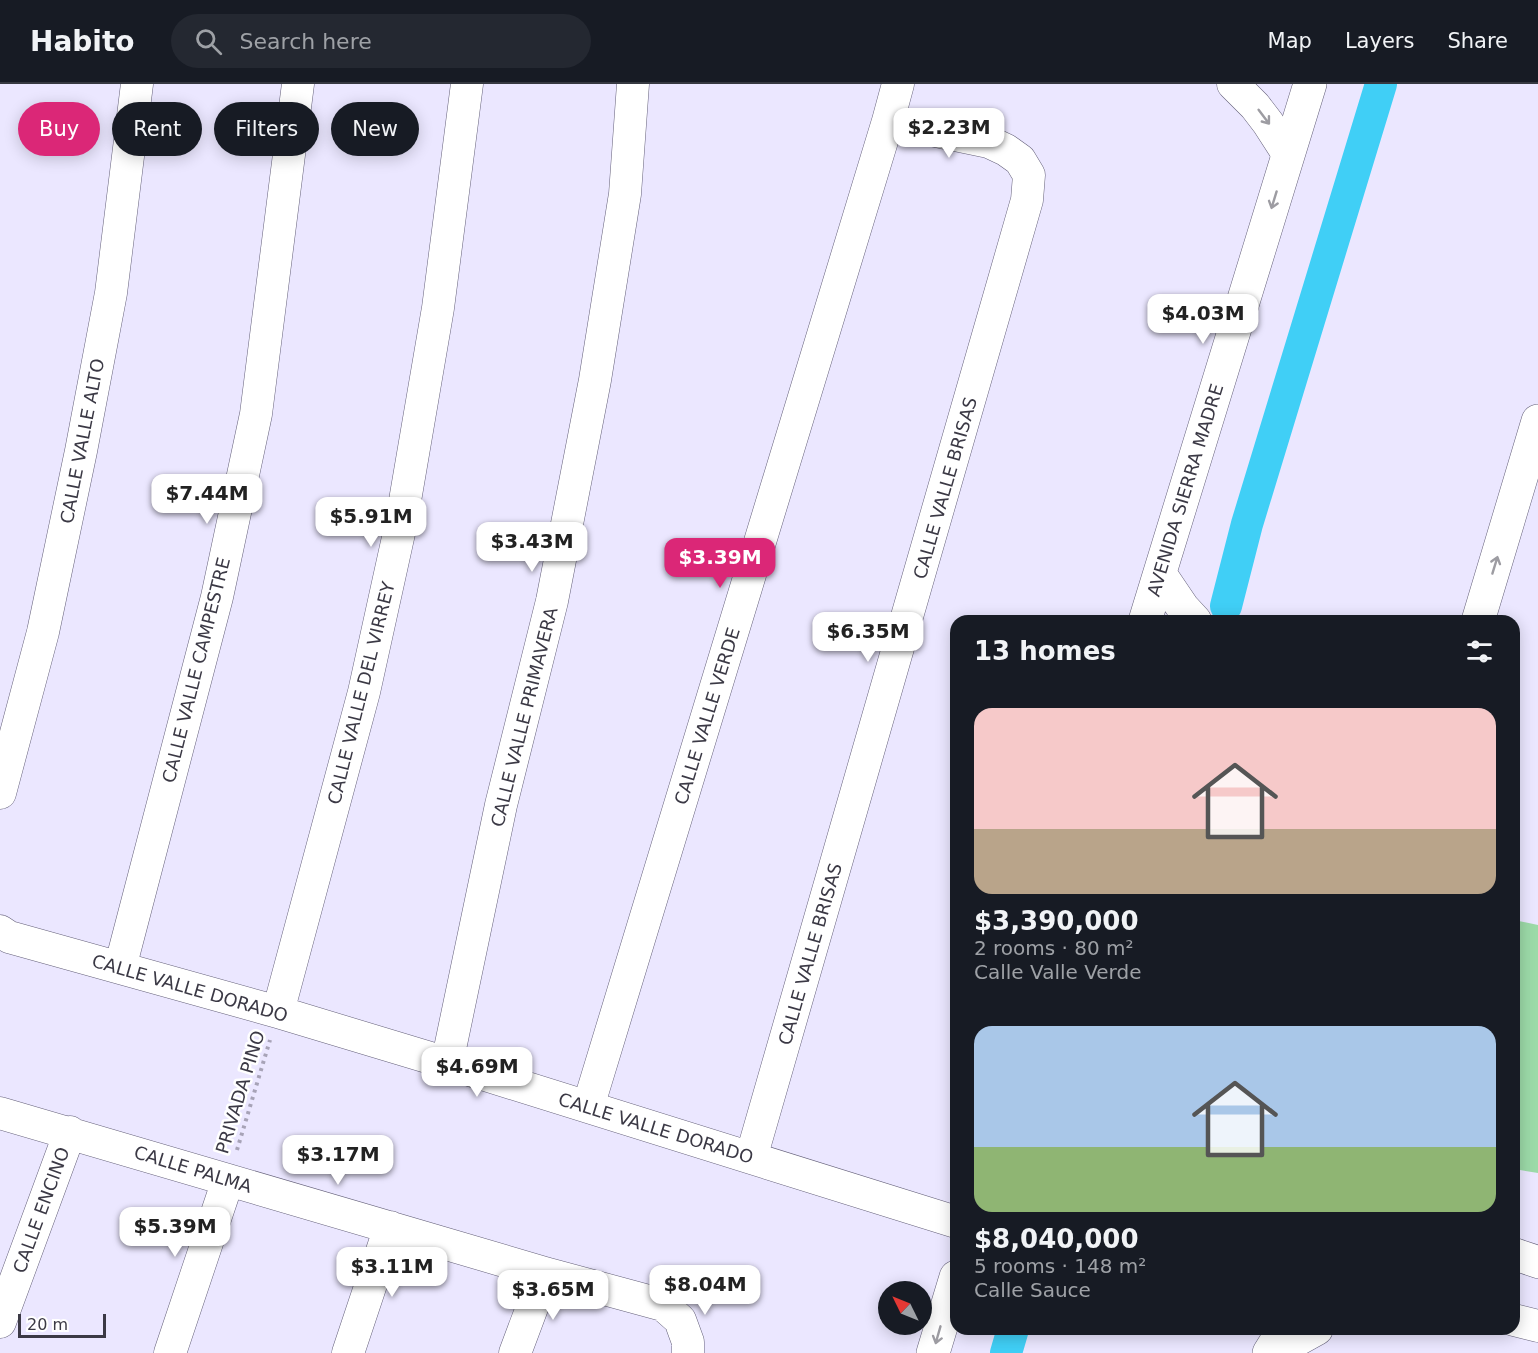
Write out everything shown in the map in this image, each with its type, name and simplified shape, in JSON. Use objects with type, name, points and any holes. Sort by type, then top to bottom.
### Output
[{"type":"street","name":"CALLE VALLE ALTO","points":[[0,793],[43,632],[81,451],[111,293],[137,84]]},
{"type":"street","name":"CALLE VALLE CAMPESTRE","points":[[120,968],[217,597],[256,414],[298,84]]},
{"type":"street","name":"CALLE VALLE DEL VIRREY","points":[[278,1012],[364,692],[401,524],[438,308],[467,84]]},
{"type":"street","name":"CALLE VALLE PRIMAVERA","points":[[447,1063],[501,805],[552,601],[595,380],[625,194],[633,84]]},
{"type":"street","name":"CALLE VALLE VERDE","points":[[588,1107],[898,84]]},
{"type":"street","points":[[1233,84],[1255,106],[1288,154]]},
{"type":"street","name":"AVENIDA SIERRA MADRE","points":[[1147,615],[1310,84]]},
{"type":"street","name":"CALLE VALLE BRISAS","points":[[751,1158],[1027,200],[1029,175],[1020,160],[1006,150],[989,142],[888,121]]},
{"type":"street","points":[[1480,615],[1538,421]]},
{"type":"street","points":[[1160,574],[1189,615]]},
{"type":"street","name":"CALLE VALLE DORADO","points":[[4,934],[447,1063],[950,1220]]},
{"type":"street","name":"CALLE PALMA","points":[[0,1113],[545,1273],[663,1305],[680,1320],[688,1342],[688,1353]]},
{"type":"street","name":"CALLE ENCINO","points":[[0,1322],[70,1132]]},
{"type":"street","points":[[170,1353],[228,1180]]},
{"type":"street","points":[[348,1353],[390,1227]]},
{"type":"street","points":[[1520,1256],[1538,1262]]},
{"type":"street","points":[[515,1353],[545,1273]]},
{"type":"street","points":[[933,1353],[950,1297]]},
{"type":"street","points":[[1520,1322],[1538,1326]]},
{"type":"street","points":[[1269,1353],[1280,1335]]},
{"type":"street","points":[[1274,1353],[1306,1335]]},
{"type":"path","name":"PRIVADA PINO","points":[[228,1180],[278,1012]]},
{"type":"green space","points":[[1520,921],[1538,925],[1538,1173],[1520,1170]]},
{"type":"waterway","points":[[1226,606],[1247,524],[1381,84]]},
{"type":"waterway","points":[[1006,1353],[1011,1335]]}]
